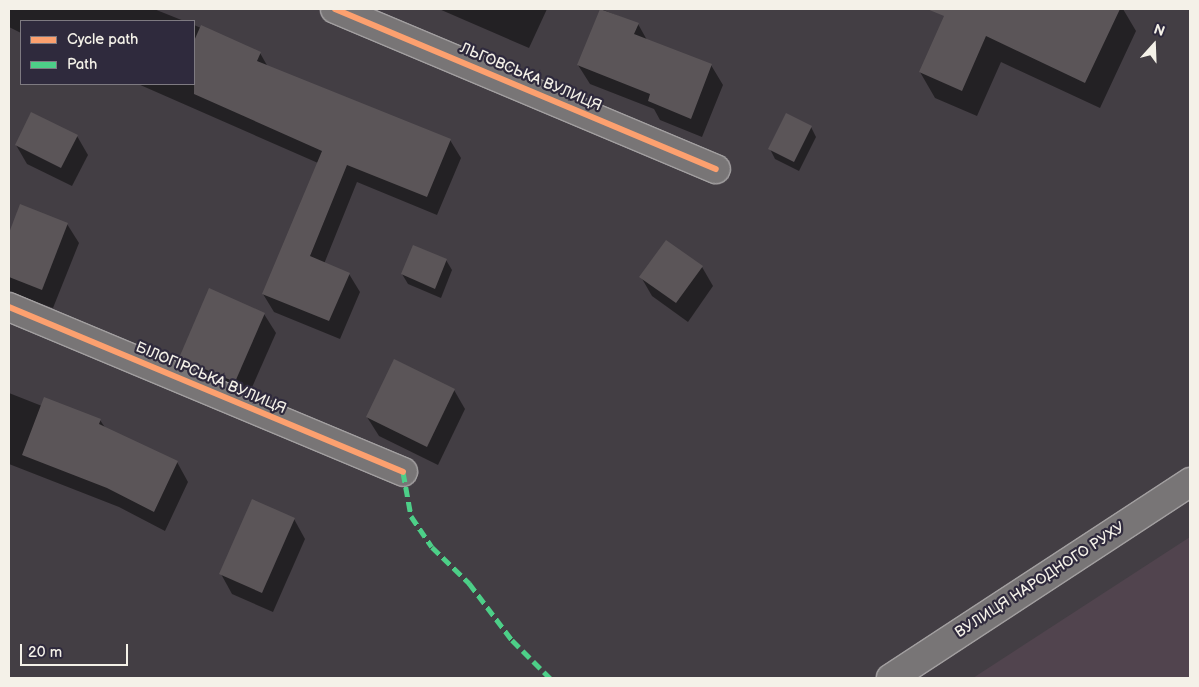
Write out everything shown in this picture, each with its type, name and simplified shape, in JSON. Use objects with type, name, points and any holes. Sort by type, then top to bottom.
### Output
[{"type":"street","name":"ЛЬГОВСЬКА ВУЛИЦЯ","points":[[335,9],[716,169]]},
{"type":"street","name":"БІЛОГІРСЬКА ВУЛИЦЯ","points":[[9,307],[403,472]]},
{"type":"street","name":"ВУЛИЦЯ НАРОДНОГО РУХУ","points":[[890,678],[1190,482]]},
{"type":"shaded area","points":[[1190,537],[1190,678],[973,678]]},
{"type":"building","points":[[600,9],[639,23],[634,34],[712,64],[691,119],[648,101],[650,94],[577,65]]},
{"type":"building","points":[[927,9],[1120,9],[1085,83],[986,36],[962,91],[919,72],[944,16]]},
{"type":"building","points":[[201,25],[261,52],[257,61],[451,139],[427,197],[347,165],[310,256],[350,273],[329,321],[262,294],[322,151],[194,94],[195,39]]},
{"type":"building","points":[[31,112],[78,135],[61,168],[15,145]]},
{"type":"building","points":[[786,113],[812,126],[794,162],[768,149]]},
{"type":"building","points":[[20,204],[68,223],[42,290],[9,277],[9,233]]},
{"type":"building","points":[[666,240],[703,266],[676,303],[639,277]]},
{"type":"building","points":[[413,245],[447,259],[435,289],[401,274]]},
{"type":"building","points":[[209,288],[265,313],[235,382],[179,358]]},
{"type":"building","points":[[394,359],[455,389],[427,447],[366,417]]},
{"type":"building","points":[[44,397],[101,419],[99,424],[178,461],[154,512],[107,488],[22,455]]},
{"type":"building","points":[[252,499],[295,518],[262,593],[219,574]]},
{"type":"marked path","points":[[403,472],[411,516],[432,547],[469,583],[512,640],[550,678]]},
{"type":"cycle path","points":[[335,9],[716,169]]},
{"type":"cycle path","points":[[9,307],[403,472]]}]
